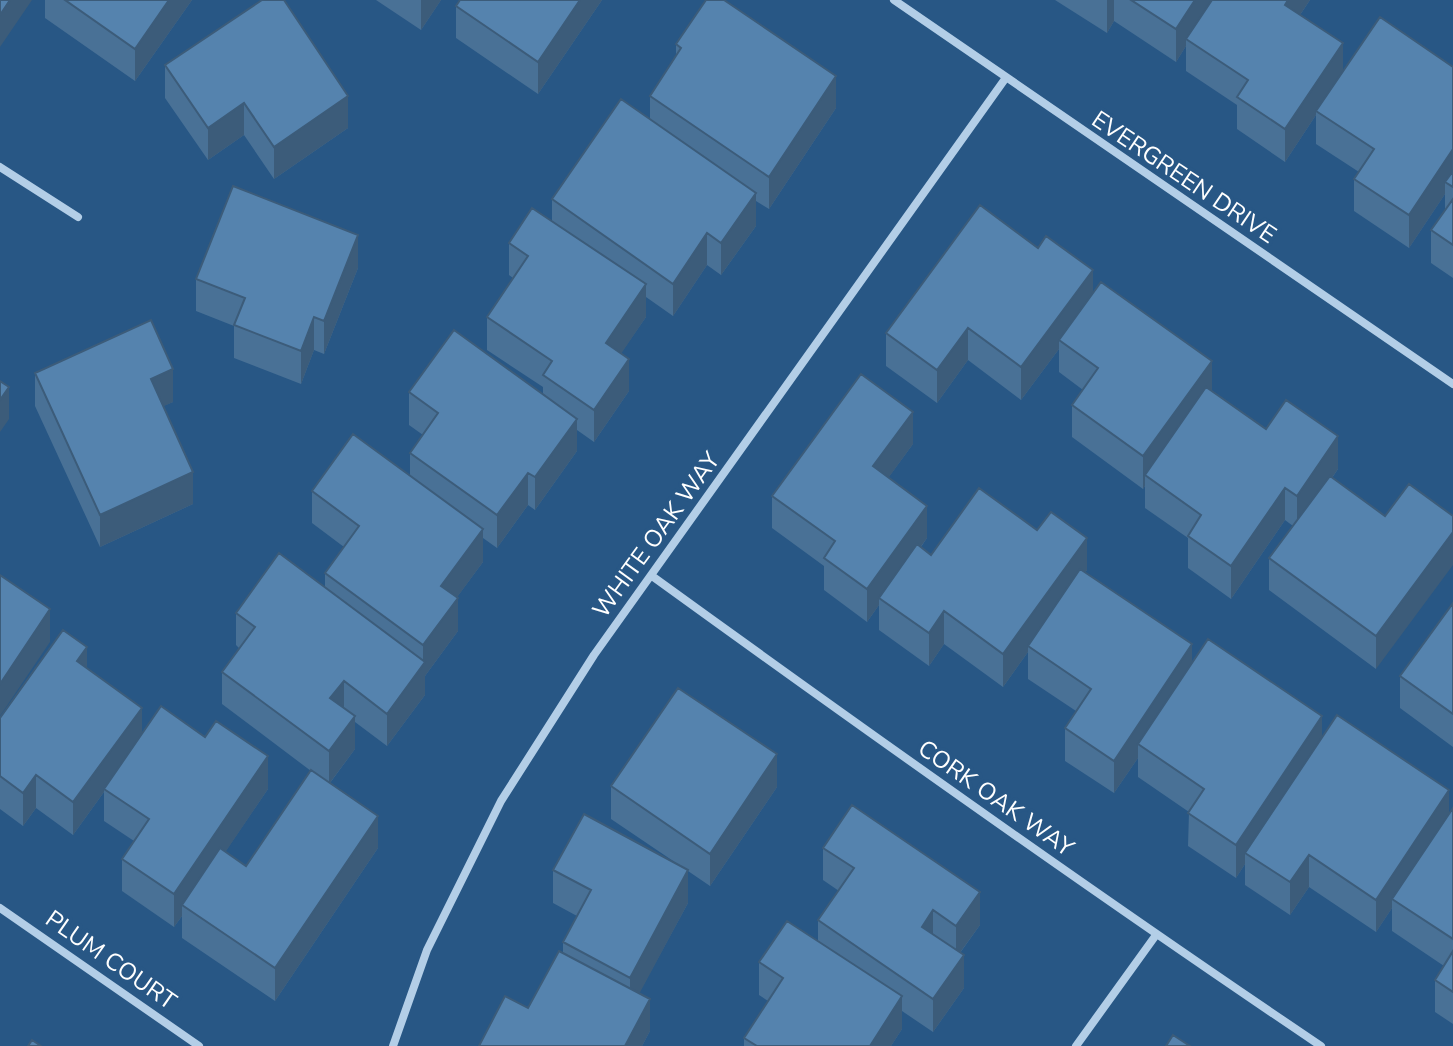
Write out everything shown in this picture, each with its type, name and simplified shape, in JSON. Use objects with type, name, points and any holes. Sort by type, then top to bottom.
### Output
[{"type":"street","name":"EVERGREEN DRIVE","points":[[894,0],[1453,384]]},
{"type":"street","name":"WHITE OAK WAY","points":[[393,1046],[427,950],[501,801],[594,655],[1005,79]]},
{"type":"street","points":[[0,167],[78,217]]},
{"type":"street","name":"CORK OAK WAY","points":[[652,576],[896,753],[1321,1046]]},
{"type":"street","name":"PLUM COURT","points":[[0,908],[199,1046]]},
{"type":"street","points":[[1076,1046],[1156,935]]},
{"type":"building","points":[[0,0],[10,0],[0,15]]},
{"type":"building","points":[[65,0],[169,0],[135,49]]},
{"type":"building","points":[[262,0],[284,0],[348,96],[274,147],[244,103],[208,128],[165,65]]},
{"type":"building","points":[[460,0],[580,0],[538,62],[456,6]]},
{"type":"building","points":[[706,0],[724,0],[836,76],[769,177],[650,96],[681,48],[676,44]]},
{"type":"building","points":[[1131,0],[1195,0],[1176,29]]},
{"type":"building","points":[[1212,0],[1288,0],[1285,5],[1343,43],[1285,129],[1237,97],[1248,80],[1186,39]]},
{"type":"building","points":[[1380,17],[1453,67],[1453,149],[1409,215],[1354,179],[1374,149],[1316,111]]},
{"type":"building","points":[[621,99],[756,193],[721,243],[707,233],[673,284],[552,199]]},
{"type":"building","points":[[1453,171],[1453,187],[1445,182]]},
{"type":"building","points":[[233,186],[358,235],[324,321],[314,317],[301,351],[234,325],[245,298],[196,279]]},
{"type":"building","points":[[1453,199],[1453,245],[1431,230]]},
{"type":"building","points":[[980,205],[1038,248],[1046,236],[1093,270],[1021,367],[968,328],[937,370],[886,333]]},
{"type":"building","points":[[532,208],[646,284],[606,343],[629,359],[594,410],[543,375],[552,361],[487,317],[528,256],[509,243]]},
{"type":"building","points":[[1101,282],[1212,361],[1143,456],[1072,405],[1098,368],[1059,340]]},
{"type":"building","points":[[151,320],[173,369],[151,379],[193,472],[100,515],[35,373]]},
{"type":"building","points":[[454,330],[577,419],[535,477],[528,473],[497,515],[410,453],[438,413],[409,392]]},
{"type":"building","points":[[861,374],[913,412],[873,466],[927,506],[867,589],[824,558],[835,541],[772,496]]},
{"type":"building","points":[[0,381],[9,387],[0,400]]},
{"type":"building","points":[[1206,387],[1266,429],[1286,400],[1338,436],[1297,496],[1285,488],[1231,566],[1188,536],[1201,515],[1145,475]]},
{"type":"building","points":[[353,434],[483,529],[441,586],[458,598],[423,645],[325,573],[359,526],[312,491]]},
{"type":"building","points":[[1330,476],[1385,516],[1409,484],[1453,516],[1453,532],[1376,636],[1269,558]]},
{"type":"building","points":[[979,488],[1037,530],[1051,512],[1087,538],[1003,654],[944,611],[929,633],[879,598],[917,544],[931,555]]},
{"type":"building","points":[[279,553],[425,662],[387,714],[344,681],[330,698],[355,716],[329,751],[222,672],[255,627],[236,613]]},
{"type":"building","points":[[1080,569],[1192,644],[1114,761],[1065,728],[1091,689],[1028,646]]},
{"type":"building","points":[[0,575],[50,609],[0,684]]},
{"type":"building","points":[[1453,603],[1453,714],[1400,676]]},
{"type":"building","points":[[63,630],[87,647],[77,661],[142,708],[73,802],[36,775],[23,793],[0,776],[0,718]]},
{"type":"building","points":[[1208,639],[1322,716],[1236,845],[1188,813],[1204,789],[1138,744]]},
{"type":"building","points":[[678,688],[777,754],[710,854],[611,786]]},
{"type":"building","points":[[161,706],[205,737],[216,721],[268,756],[174,894],[122,859],[149,819],[104,789]]},
{"type":"building","points":[[1337,715],[1449,790],[1376,900],[1309,855],[1290,882],[1245,853]]},
{"type":"building","points":[[311,770],[378,816],[275,968],[182,905],[220,848],[246,866]]},
{"type":"building","points":[[852,805],[980,892],[956,926],[933,910],[922,927],[964,955],[933,999],[818,920],[854,868],[823,848]]},
{"type":"building","points":[[1453,808],[1453,939],[1392,899]]},
{"type":"building","points":[[584,814],[688,870],[630,978],[563,942],[591,890],[553,870]]},
{"type":"building","points":[[787,921],[902,996],[870,1046],[757,1046],[744,1038],[783,978],[759,962]]},
{"type":"building","points":[[559,951],[650,999],[625,1046],[479,1046],[505,996],[528,1008]]},
{"type":"building","points":[[1453,951],[1453,992],[1435,980]]},
{"type":"building","points":[[1173,1035],[1190,1046],[1166,1046]]}]
